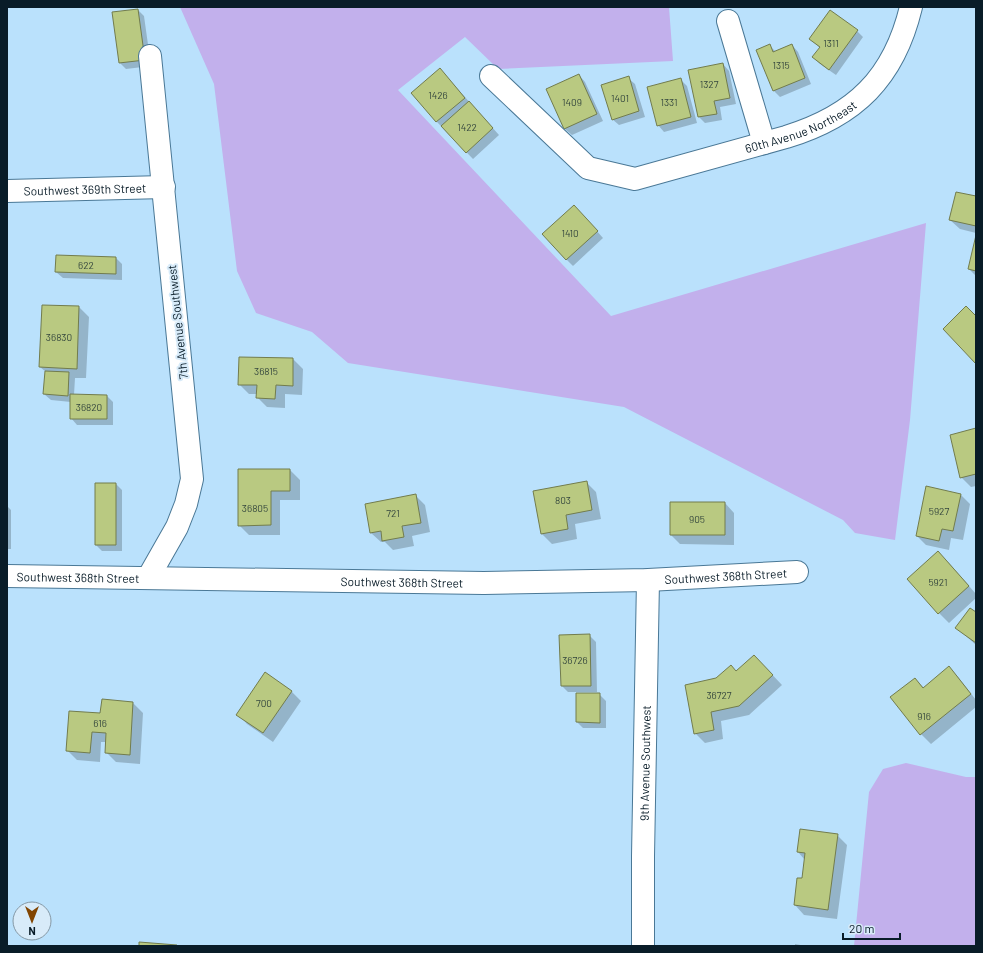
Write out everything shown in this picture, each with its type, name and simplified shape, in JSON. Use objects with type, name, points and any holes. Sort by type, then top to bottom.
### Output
[{"type":"street","name":"60th Avenue Northeast","points":[[492,76],[588,168],[636,179],[764,143],[807,130],[827,122],[846,110],[863,96],[878,79],[890,62],[902,38],[911,7]]},
{"type":"street","points":[[728,21],[764,143]]},
{"type":"street","name":"7th Avenue Southwest","points":[[148,578],[177,527],[186,504],[192,479],[150,56]]},
{"type":"street","name":"Southwest 369th Street","points":[[7,191],[164,187]]},
{"type":"street","name":"Southwest 368th Street","points":[[7,576],[484,583],[648,580],[797,572]]},
{"type":"street","name":"9th Avenue Southwest","points":[[643,946],[643,856],[648,580]]},
{"type":"shaded area","points":[[180,7],[669,7],[673,61],[498,69],[465,37],[398,90],[611,316],[926,223],[910,420],[895,540],[855,533],[843,520],[624,407],[348,363],[312,332],[256,313],[237,271],[214,84]]},
{"type":"shaded area","points":[[906,763],[966,777],[976,777],[976,946],[854,946],[869,792],[883,769]]},
{"type":"building","points":[[138,9],[145,60],[119,63],[112,12]]},
{"type":"building","points":[[830,10],[858,30],[829,70],[812,57],[820,47],[809,39]]},
{"type":"building","points":[[770,44],[773,52],[792,44],[805,78],[773,91],[756,50]]},
{"type":"building","points":[[723,63],[730,98],[714,101],[717,114],[698,117],[688,70]]},
{"type":"building","points":[[440,68],[465,98],[436,122],[411,93]]},
{"type":"building","points":[[579,74],[597,114],[564,129],[546,89]]},
{"type":"building","points":[[629,76],[639,111],[612,120],[601,85]]},
{"type":"building","points":[[681,78],[691,117],[657,126],[647,87]]},
{"type":"building","points":[[469,101],[493,128],[466,153],[441,126]]},
{"type":"building","points":[[956,192],[976,196],[976,226],[949,220]]},
{"type":"building","points":[[574,205],[598,231],[566,260],[542,234]]},
{"type":"building","points":[[976,235],[976,271],[968,269]]},
{"type":"building","points":[[56,255],[116,257],[116,274],[55,272]]},
{"type":"building","points":[[42,305],[79,306],[77,369],[39,367]]},
{"type":"building","points":[[966,306],[976,316],[976,364],[943,329]]},
{"type":"building","points":[[239,357],[293,358],[293,386],[276,385],[275,399],[256,398],[257,385],[238,385]]},
{"type":"building","points":[[45,371],[69,372],[68,396],[43,394]]},
{"type":"building","points":[[70,394],[107,395],[107,419],[70,419]]},
{"type":"building","points":[[976,428],[976,474],[960,478],[950,435]]},
{"type":"building","points":[[238,469],[290,469],[290,491],[271,491],[271,525],[238,526]]},
{"type":"building","points":[[587,481],[592,510],[566,515],[568,529],[541,534],[533,491]]},
{"type":"building","points":[[95,483],[116,483],[116,545],[95,545]]},
{"type":"building","points":[[926,486],[961,494],[953,531],[942,529],[939,541],[916,536]]},
{"type":"building","points":[[416,494],[421,523],[402,526],[404,537],[382,541],[381,531],[370,533],[365,504]]},
{"type":"building","points":[[670,502],[725,502],[725,535],[670,535]]},
{"type":"building","points":[[938,551],[969,586],[938,614],[907,579]]},
{"type":"building","points":[[970,608],[976,612],[976,643],[955,628]]},
{"type":"building","points":[[590,634],[591,686],[561,686],[559,635]]},
{"type":"building","points":[[754,655],[773,675],[739,706],[711,712],[714,730],[694,734],[685,685],[716,678],[731,665],[736,671]]},
{"type":"building","points":[[949,666],[971,694],[920,735],[890,697],[915,678],[923,688]]},
{"type":"building","points":[[265,672],[292,691],[263,733],[236,715]]},
{"type":"building","points":[[576,693],[600,693],[600,723],[576,722]]},
{"type":"building","points":[[102,699],[133,702],[130,755],[105,753],[106,733],[92,732],[90,753],[66,751],[69,711],[100,713]]},
{"type":"building","points":[[800,829],[838,834],[828,910],[794,905],[797,878],[802,878],[805,853],[797,852]]},
{"type":"building","points":[[139,942],[177,945],[177,946],[139,946]]}]
